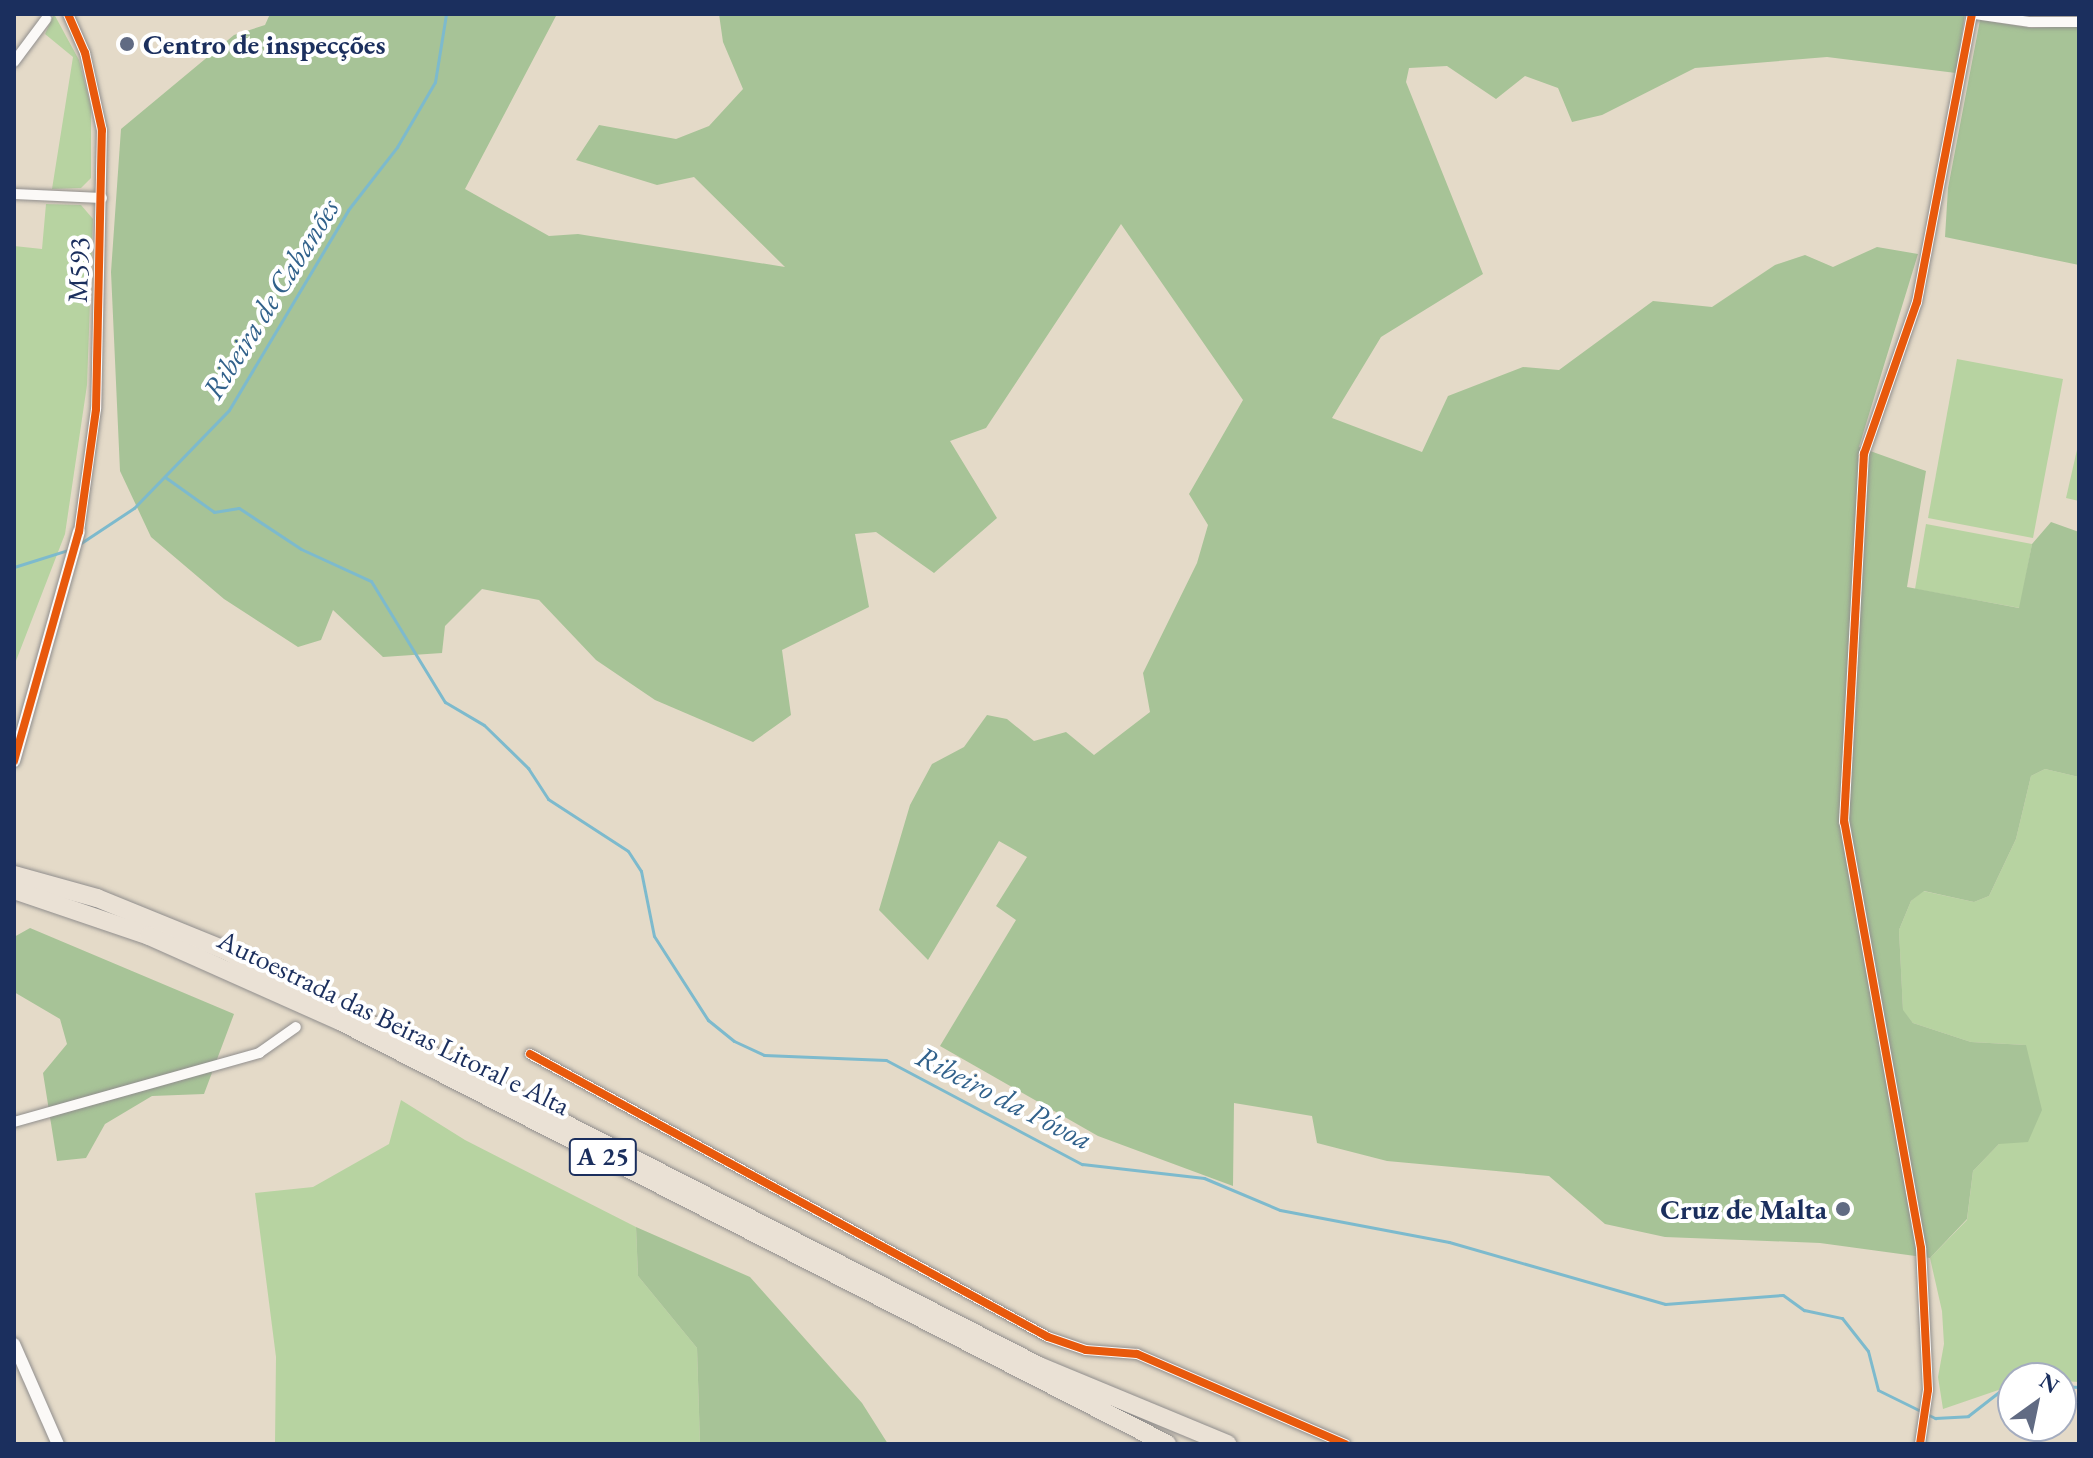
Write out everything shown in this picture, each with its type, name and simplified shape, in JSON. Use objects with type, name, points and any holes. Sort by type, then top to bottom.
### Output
[{"type":"highway","name":"Autoestrada das Beiras Litoral e Alta","points":[[22,884],[149,936],[340,1021],[1167,1444]]},
{"type":"highway","name":"Autoestrada das Beiras Litoral e Alta","points":[[22,884],[153,918],[227,951],[1039,1366],[1227,1444]]},
{"type":"street","name":"M593","points":[[68,14],[97,92],[102,198],[95,424],[79,532]]},
{"type":"street","points":[[1920,1444],[1926,1409],[1928,1342],[1921,1248],[1844,822],[1864,454],[1917,302],[1973,14],[2030,22],[2079,22]]},
{"type":"street","points":[[14,62],[46,19]]},
{"type":"street","points":[[14,194],[102,198]]},
{"type":"street","points":[[14,761],[79,532]]},
{"type":"street","points":[[14,1122],[259,1053],[296,1027]]},
{"type":"street","points":[[530,1054],[1048,1337],[1086,1350],[1137,1354],[1345,1444]]},
{"type":"street","points":[[14,1344],[58,1444]]},
{"type":"green space","points":[[54,14],[79,60],[91,107],[91,178],[81,188],[52,189],[73,57],[45,34]]},
{"type":"green space","points":[[270,14],[557,14],[465,189],[549,236],[578,234],[785,267],[694,177],[657,185],[576,160],[599,125],[676,139],[709,126],[743,89],[723,42],[719,14],[1965,14],[1956,73],[1827,57],[1695,68],[1602,115],[1572,122],[1558,88],[1525,76],[1496,99],[1447,66],[1409,68],[1406,82],[1483,274],[1381,337],[1332,418],[1422,452],[1448,396],[1523,367],[1559,370],[1653,301],[1712,307],[1775,265],[1805,255],[1833,267],[1877,247],[1918,254],[1859,447],[1926,471],[1907,587],[2019,608],[2032,544],[2051,522],[2079,532],[2079,777],[2045,769],[2031,776],[2016,839],[1989,896],[1974,902],[1924,891],[1911,901],[1899,930],[1903,1010],[1913,1023],[1971,1042],[2026,1045],[2042,1110],[2028,1142],[1999,1144],[1973,1171],[1967,1219],[1930,1258],[1820,1243],[1665,1237],[1605,1224],[1549,1176],[1387,1161],[1317,1143],[1312,1116],[1234,1103],[1233,1186],[1098,1136],[940,1046],[1016,920],[996,906],[1027,857],[999,841],[928,960],[879,910],[910,805],[932,764],[964,747],[987,715],[1007,719],[1034,741],[1066,732],[1094,755],[1150,712],[1143,673],[1197,563],[1208,525],[1189,494],[1243,400],[1121,224],[986,428],[950,441],[997,518],[934,573],[876,532],[855,534],[869,607],[782,650],[791,715],[753,742],[655,700],[596,660],[539,600],[482,589],[445,626],[442,653],[383,657],[333,610],[321,640],[298,647],[224,599],[151,537],[120,471],[111,272],[121,129],[234,35],[265,25]]},
{"type":"green space","points":[[1980,20],[2032,28],[2079,26],[2079,265],[1945,237],[1948,188]]},
{"type":"green space","points":[[46,204],[81,205],[93,219],[87,385],[65,534],[14,666],[14,246],[42,249]]},
{"type":"green space","points":[[1957,359],[2063,379],[2033,538],[1928,518]]},
{"type":"green space","points":[[2079,441],[2079,501],[2066,498]]},
{"type":"green space","points":[[1926,524],[2032,544],[2020,608],[1915,589]]},
{"type":"green space","points":[[2045,769],[2079,777],[2079,1382],[2077,1362],[1997,1362],[1997,1390],[1943,1409],[1938,1377],[1944,1344],[1942,1311],[1930,1258],[1967,1220],[1973,1171],[1999,1144],[2026,1045],[1971,1042],[1913,1023],[1903,1011],[1899,930],[1911,901],[1923,891],[1974,902],[1989,896],[2016,839],[2031,776]]},
{"type":"green space","points":[[30,928],[234,1014],[204,1094],[152,1096],[105,1124],[86,1158],[57,1161],[43,1073],[67,1044],[60,1019],[14,992],[14,937]]},
{"type":"green space","points":[[401,1100],[465,1140],[636,1227],[638,1276],[697,1348],[700,1444],[275,1444],[276,1357],[255,1193],[313,1187],[389,1144]]},
{"type":"green space","points":[[636,1227],[750,1277],[862,1403],[888,1444],[700,1444],[697,1348],[638,1276]]},
{"type":"waterway","name":"Ribeira de Cabanões","points":[[78,545],[134,508],[229,410],[348,210],[397,147],[435,82],[446,14]]},
{"type":"waterway","name":"Ribeiro da Póvoa","points":[[165,477],[214,512],[239,508],[301,549],[371,581],[445,702],[484,725],[528,768],[548,799],[628,851],[641,871],[654,936],[708,1020],[734,1041],[764,1055],[886,1060],[1082,1164],[1204,1178],[1280,1210],[1449,1242],[1665,1304],[1783,1295],[1804,1310],[1842,1318],[1868,1351],[1878,1390],[1935,1418],[1968,1416],[1997,1393]]},
{"type":"waterway","name":"Ribeira de Cabanões","points":[[14,567],[68,550]]},
{"type":"cycle path","points":[[14,761],[79,532],[96,409],[102,130],[85,53],[68,14]]},
{"type":"cycle path","points":[[1920,1444],[1928,1390],[1921,1248],[1844,822],[1864,454],[1917,302],[1972,14]]},
{"type":"cycle path","points":[[530,1054],[1048,1337],[1086,1350],[1137,1354],[1345,1444]]},
{"type":"place","name":"Centro de inspecções","points":[[127,44]]},
{"type":"place","name":"Cruz de Malta","points":[[1843,1209]]}]
